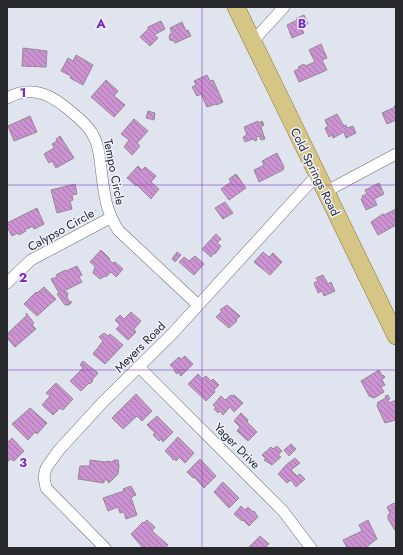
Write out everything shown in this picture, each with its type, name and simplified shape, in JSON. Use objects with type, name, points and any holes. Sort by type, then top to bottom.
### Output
[{"type":"main road","name":"Cold Springs Road","points":[[236,7],[396,336]]},
{"type":"street","points":[[252,42],[284,7]]},
{"type":"street","name":"Tempo Circle","points":[[7,98],[16,93],[35,92],[50,96],[63,104],[86,125],[94,138],[99,151],[105,198],[110,218],[118,230],[198,305]]},
{"type":"street","points":[[325,192],[396,154]]},
{"type":"street","name":"Meyers Road","points":[[101,544],[46,488],[44,477],[46,468],[102,403],[172,334],[317,175]]},
{"type":"street","name":"Calypso Circle","points":[[7,283],[31,260],[110,218]]},
{"type":"street","name":"Yager Drive","points":[[139,366],[283,511],[312,548]]},
{"type":"building","points":[[304,15],[308,24],[301,27],[304,33],[292,38],[287,25]]},
{"type":"building","points":[[161,21],[165,29],[154,35],[158,38],[150,46],[140,37],[148,29],[148,27]]},
{"type":"building","points":[[182,22],[186,31],[188,30],[191,36],[175,43],[174,41],[170,40],[169,37],[172,33],[170,28]]},
{"type":"building","points":[[321,44],[327,58],[322,60],[327,70],[299,82],[294,71],[299,69],[298,67],[304,64],[305,66],[315,62],[309,50]]},
{"type":"building","points":[[23,48],[47,51],[46,67],[22,66]]},
{"type":"building","points":[[76,55],[93,65],[83,85],[61,71],[68,58],[73,61]]},
{"type":"building","points":[[207,75],[210,81],[213,80],[223,102],[207,107],[201,94],[197,96],[192,87],[196,85],[194,81]]},
{"type":"building","points":[[106,80],[118,91],[114,96],[125,105],[114,117],[91,97]]},
{"type":"building","points":[[396,105],[396,120],[387,124],[382,113],[395,107],[394,106]]},
{"type":"building","points":[[148,111],[155,113],[154,120],[146,118]]},
{"type":"building","points":[[337,114],[344,126],[346,125],[347,128],[353,126],[356,133],[346,138],[344,132],[333,138],[332,135],[329,137],[325,128],[328,127],[325,120]]},
{"type":"building","points":[[30,116],[37,132],[14,141],[8,126]]},
{"type":"building","points":[[134,119],[148,131],[137,143],[140,146],[132,155],[124,147],[129,140],[121,134]]},
{"type":"building","points":[[258,121],[259,123],[262,121],[264,125],[261,127],[265,139],[261,140],[259,136],[256,137],[257,140],[255,141],[253,139],[245,142],[243,137],[247,135],[244,127]]},
{"type":"building","points":[[60,136],[74,158],[56,168],[52,161],[49,163],[44,154],[54,148],[52,144],[57,141],[56,139]]},
{"type":"building","points":[[277,153],[284,167],[283,170],[259,182],[254,170],[264,165],[262,161]]},
{"type":"building","points":[[138,166],[142,170],[145,167],[156,176],[151,182],[159,189],[151,199],[137,185],[136,186],[127,178]]},
{"type":"building","points":[[236,174],[246,188],[229,200],[221,189],[231,182],[229,179]]},
{"type":"building","points":[[379,183],[384,194],[374,199],[377,205],[366,210],[361,199],[363,198],[362,196],[367,194],[365,190]]},
{"type":"building","points":[[75,184],[77,194],[72,195],[73,200],[70,201],[72,209],[57,213],[51,190]]},
{"type":"building","points":[[225,202],[233,213],[223,219],[215,208]]},
{"type":"building","points":[[37,208],[44,224],[34,229],[32,226],[25,229],[26,231],[19,235],[18,233],[12,236],[7,227],[7,223]]},
{"type":"building","points":[[396,209],[396,225],[378,235],[371,222],[383,214],[384,215]]},
{"type":"building","points":[[216,234],[221,239],[217,243],[221,246],[211,257],[202,249]]},
{"type":"building","points":[[101,250],[110,259],[109,260],[113,263],[115,262],[123,269],[116,277],[111,272],[106,277],[105,276],[100,279],[93,273],[95,266],[90,262]]},
{"type":"building","points":[[177,252],[181,255],[175,262],[172,259]]},
{"type":"building","points":[[263,252],[269,257],[273,253],[282,262],[270,275],[254,262]]},
{"type":"building","points":[[195,256],[204,264],[194,275],[179,262],[184,257],[189,261]]},
{"type":"building","points":[[77,266],[82,275],[79,277],[82,282],[64,291],[68,293],[67,297],[69,301],[72,302],[69,305],[65,305],[57,294],[59,293],[51,279],[57,277],[56,275],[65,270],[66,271]]},
{"type":"building","points":[[323,275],[328,284],[331,282],[335,291],[324,296],[322,291],[318,293],[314,283],[318,281],[316,278]]},
{"type":"building","points":[[44,287],[56,299],[37,316],[24,304],[36,292],[37,293]]},
{"type":"building","points":[[227,305],[240,316],[229,328],[216,317],[222,311],[220,310]]},
{"type":"building","points":[[131,312],[141,321],[134,329],[136,332],[128,340],[116,329],[120,325],[115,320],[120,315],[124,319]]},
{"type":"building","points":[[26,313],[34,323],[32,325],[36,329],[15,347],[7,338],[7,334],[27,315]]},
{"type":"building","points":[[104,333],[108,336],[110,334],[123,345],[105,364],[93,354],[103,341],[99,337]]},
{"type":"building","points":[[185,356],[193,364],[181,376],[178,372],[177,374],[174,371],[175,370],[170,365],[179,357],[181,359]]},
{"type":"building","points":[[83,361],[98,373],[92,380],[93,381],[81,391],[70,381],[83,368],[80,365]]},
{"type":"building","points":[[379,370],[382,376],[383,375],[385,377],[382,380],[385,385],[381,387],[384,392],[374,398],[369,396],[361,381]]},
{"type":"building","points":[[198,374],[202,379],[206,376],[211,381],[213,379],[219,385],[214,390],[215,392],[206,401],[188,384]]},
{"type":"building","points":[[56,383],[73,399],[63,410],[60,408],[53,415],[42,405],[50,396],[46,393]]},
{"type":"building","points":[[136,394],[152,411],[142,421],[137,416],[123,429],[112,418]]},
{"type":"building","points":[[231,395],[234,395],[243,403],[234,412],[230,407],[223,415],[220,411],[218,413],[214,409],[216,408],[213,405],[221,396],[225,400]]},
{"type":"building","points":[[388,395],[390,399],[388,400],[389,403],[396,400],[396,420],[385,423],[377,406],[378,402],[386,398],[385,396]]},
{"type":"building","points":[[30,408],[47,423],[37,434],[35,432],[28,440],[12,424]]},
{"type":"building","points":[[241,413],[248,420],[247,422],[257,432],[248,441],[237,431],[240,427],[234,421]]},
{"type":"building","points":[[157,416],[173,432],[163,442],[161,439],[159,441],[153,435],[155,433],[147,425]]},
{"type":"building","points":[[178,437],[194,453],[185,463],[179,457],[176,461],[174,459],[173,460],[165,451]]},
{"type":"building","points":[[12,438],[24,451],[14,461],[10,459],[7,463],[7,441],[8,442]]},
{"type":"building","points":[[291,444],[296,449],[289,456],[284,450]]},
{"type":"building","points":[[277,446],[282,451],[278,455],[281,457],[272,465],[264,460],[266,459],[262,455],[271,447],[273,449]]},
{"type":"building","points":[[295,458],[300,463],[291,470],[297,476],[300,474],[305,479],[296,487],[291,480],[287,483],[278,474]]},
{"type":"building","points":[[200,459],[216,476],[204,488],[187,472]]},
{"type":"building","points":[[90,460],[112,462],[114,460],[118,460],[118,474],[109,483],[107,480],[104,480],[104,483],[78,479],[80,466],[90,466]]},
{"type":"building","points":[[223,482],[239,498],[229,508],[214,492]]},
{"type":"building","points":[[131,486],[136,495],[131,497],[137,515],[126,519],[124,512],[120,513],[118,507],[108,511],[103,498],[124,491],[123,489]]},
{"type":"building","points":[[394,503],[396,505],[396,532],[388,519],[388,515],[390,513],[387,507]]},
{"type":"building","points":[[241,506],[245,510],[248,507],[253,512],[254,511],[258,517],[249,526],[234,514]]},
{"type":"building","points":[[147,520],[155,527],[152,531],[168,545],[165,548],[143,548],[131,534]]},
{"type":"building","points":[[368,520],[377,539],[365,548],[347,548],[343,540],[362,531],[359,525]]},
{"type":"building","points":[[260,536],[269,544],[265,548],[248,548]]}]
